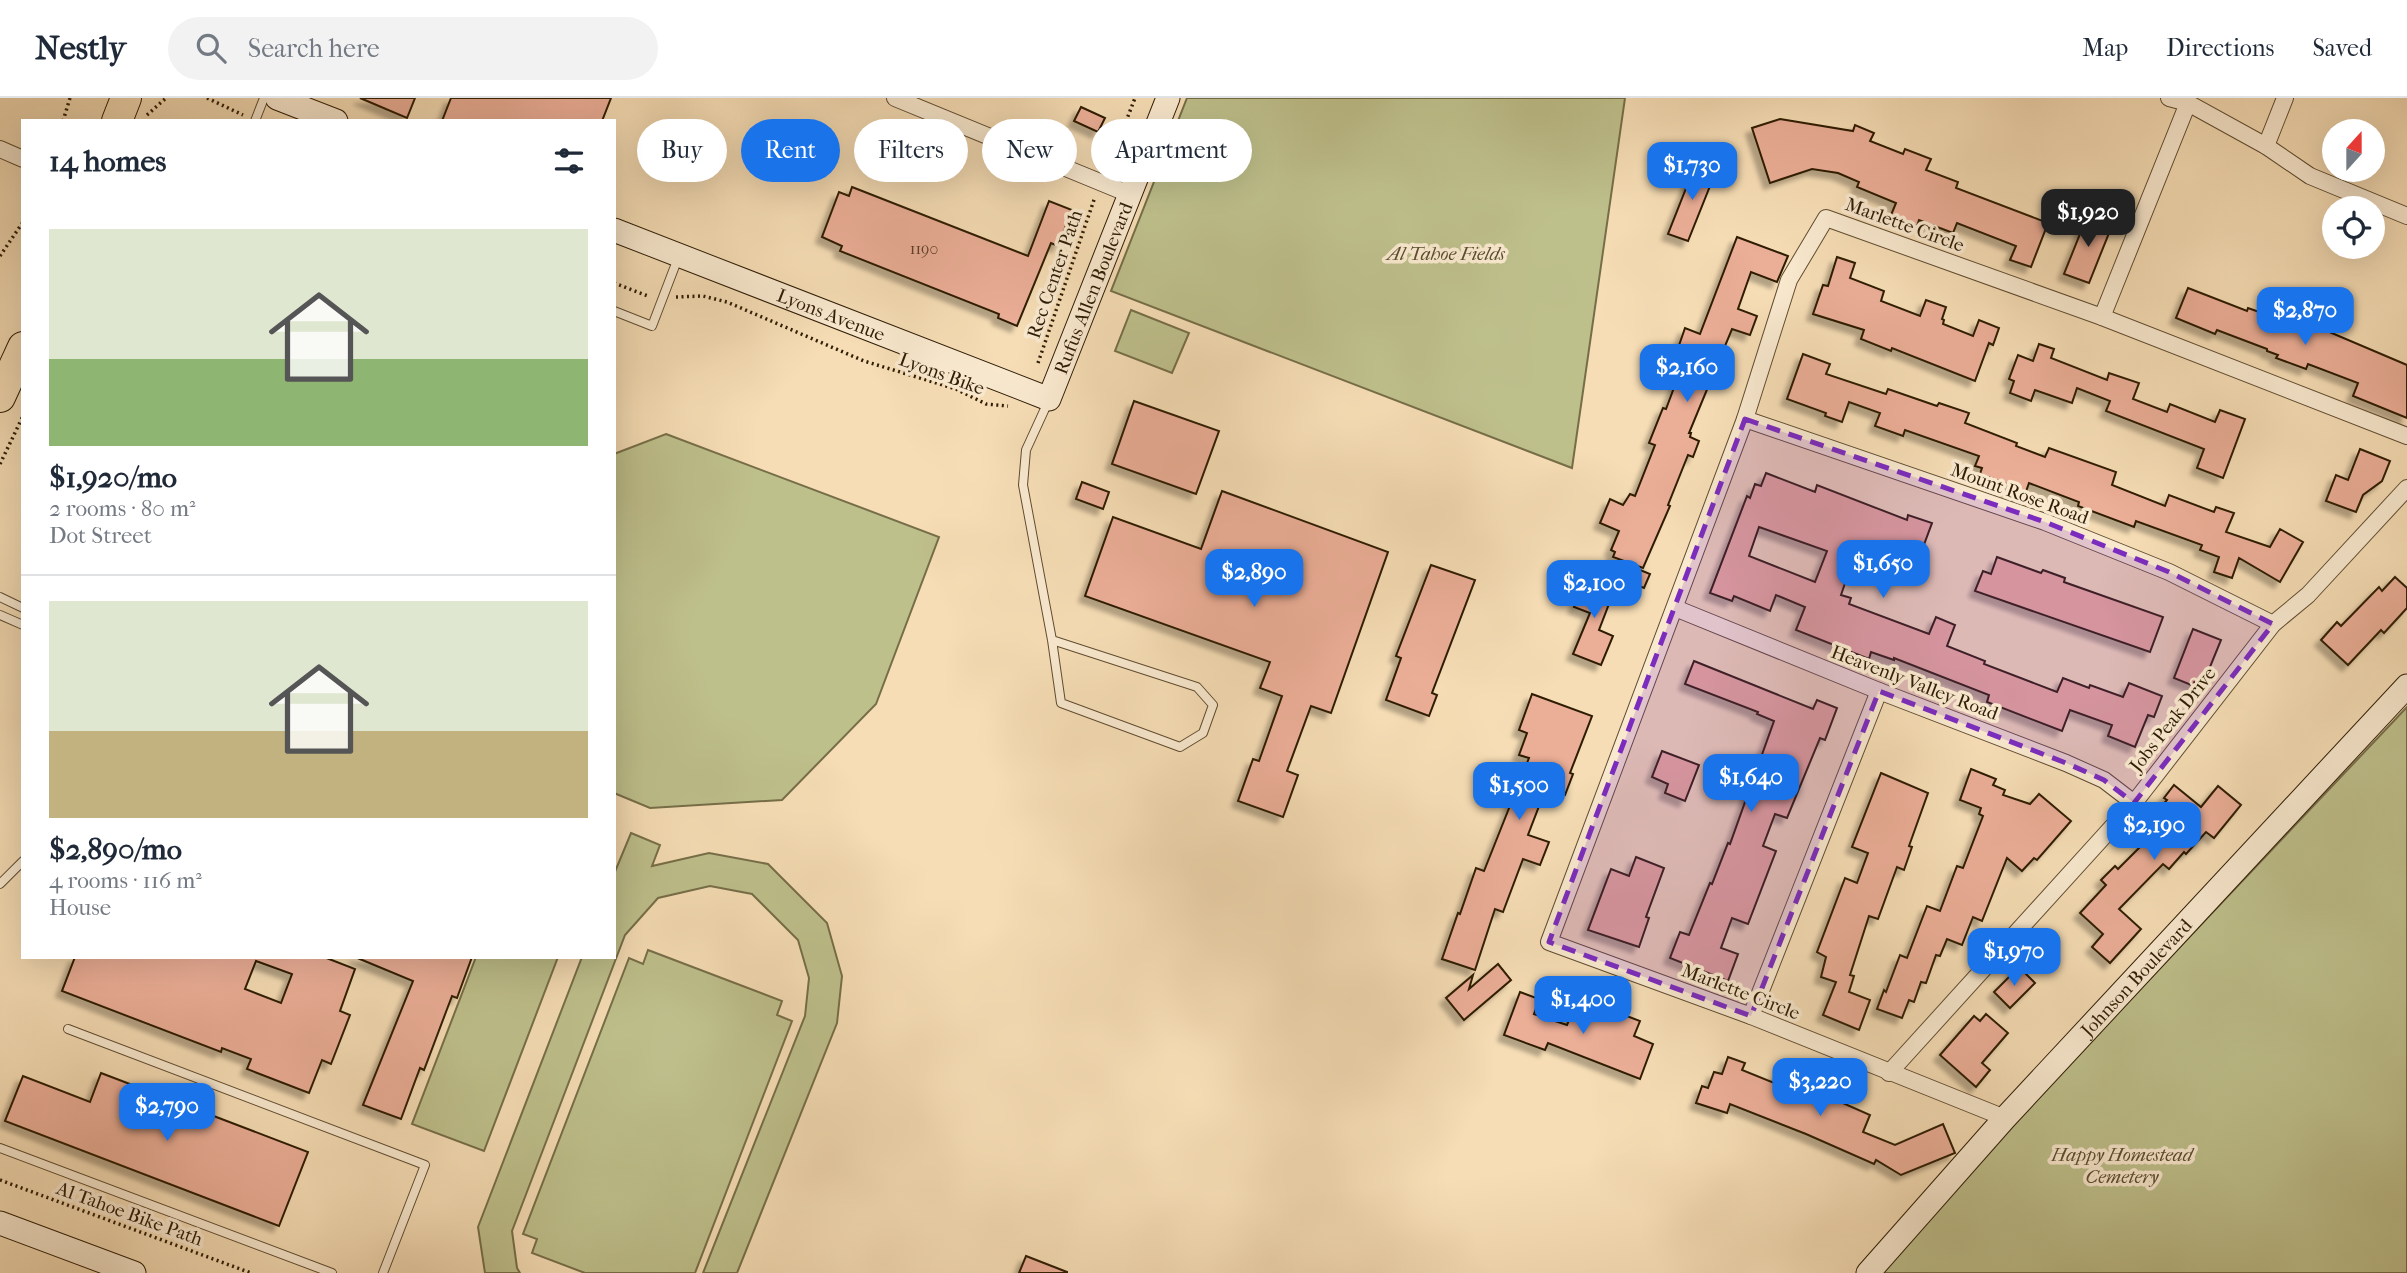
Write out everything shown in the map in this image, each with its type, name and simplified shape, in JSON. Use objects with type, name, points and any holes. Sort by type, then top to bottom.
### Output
[{"type":"highway","points":[[118,119],[126,98]]},
{"type":"highway","points":[[0,397],[21,351]]},
{"type":"street","points":[[277,98],[331,119]]},
{"type":"street","points":[[895,98],[1129,194]]},
{"type":"street","name":"Rufus Allen Boulevard","points":[[1049,399],[1168,98]]},
{"type":"street","points":[[2169,98],[2188,103],[2266,146],[2310,176],[2407,216]]},
{"type":"street","points":[[2266,146],[2285,98]]},
{"type":"street","points":[[2102,317],[2188,103]]},
{"type":"street","points":[[0,149],[21,158]]},
{"type":"street","name":"Marlette Circle","points":[[2005,1118],[1751,1016],[1549,942],[1745,419],[1790,280],[1826,219],[2102,317],[2407,436]]},
{"type":"street","name":"Lyons Avenue","points":[[616,231],[1049,399]]},
{"type":"street","name":"Mount Rose Road","points":[[1745,419],[2045,522],[2169,572],[2273,624]]},
{"type":"street","name":"Jobs Peak Drive","points":[[1889,1073],[2134,803],[2273,624],[2308,595],[2407,488]]},
{"type":"street","name":"Heavenly Valley Road","points":[[1675,608],[2066,763],[2104,780],[2134,803]]},
{"type":"street","name":"Johnson Boulevard","points":[[1868,1273],[2005,1118],[2407,686]]},
{"type":"street","points":[[1751,1016],[1879,691]]},
{"type":"street","points":[[0,1223],[129,1272]]},
{"type":"lane","points":[[251,119],[264,98]]},
{"type":"lane","points":[[616,312],[652,326],[679,255]]},
{"type":"lane","points":[[1049,399],[1026,450],[1023,485],[1061,703],[1180,747],[1203,733],[1213,705],[1197,687],[1052,640]]},
{"type":"lane","points":[[0,597],[21,607]]},
{"type":"lane","points":[[0,615],[21,624]]},
{"type":"lane","points":[[0,884],[21,864]]},
{"type":"lane","points":[[68,1029],[425,1165],[383,1273]]},
{"type":"lane","points":[[0,1148],[332,1273]]},
{"type":"path","points":[[64,119],[69,98]]},
{"type":"path","points":[[142,119],[166,98]]},
{"type":"path","points":[[207,98],[251,119]]},
{"type":"path","points":[[1127,119],[1135,98]]},
{"type":"path","name":"Rec Center Path","points":[[1038,363],[1096,195]]},
{"type":"path","points":[[0,256],[21,225]]},
{"type":"path","points":[[616,284],[651,297]]},
{"type":"path","name":"Lyons Bike","points":[[671,298],[703,296],[727,302],[864,361],[956,389],[986,404],[1003,407],[1049,399]]},
{"type":"path","points":[[0,464],[21,420]]},
{"type":"path","name":"Al Tahoe Bike Path","points":[[0,1180],[251,1273]]},
{"type":"highlighted area","points":[[1745,419],[2045,522],[2169,572],[2273,624],[2134,803],[2104,780],[2066,763],[1879,691],[1751,1016],[1549,942]]},
{"type":"green space","name":"Al Tahoe Fields","points":[[1187,98],[1625,98],[1572,468],[1111,291],[1154,182],[1252,182],[1252,119],[1179,119]]},
{"type":"green space","points":[[1131,310],[1189,333],[1172,373],[1115,351]]},
{"type":"green space","points":[[666,434],[939,537],[876,704],[782,800],[650,808],[616,794],[616,453]]},
{"type":"green space","name":"Happy Homestead Cemetery","points":[[2407,707],[2407,1273],[1878,1273],[1948,1192]]},
{"type":"green space","points":[[631,833],[660,845],[652,866],[709,853],[768,864],[827,923],[842,976],[837,1023],[737,1273],[703,1273],[805,1016],[809,978],[798,940],[752,894],[710,886],[658,898],[625,935],[616,959],[616,869]]},
{"type":"green space","points":[[648,950],[782,1001],[777,1015],[792,1021],[695,1273],[585,1273],[532,1253],[537,1239],[523,1234],[629,958],[643,964]]},
{"type":"green space","points":[[475,959],[557,959],[484,1151],[412,1124]]},
{"type":"green space","points":[[581,959],[616,959],[512,1231],[520,1273],[485,1273],[478,1227]]},
{"type":"building","points":[[360,98],[415,98],[407,118]]},
{"type":"building","points":[[451,98],[611,98],[603,119],[443,119]]},
{"type":"building","points":[[1081,107],[1105,118],[1091,119],[1091,129],[1075,119]]},
{"type":"building","points":[[1780,119],[1853,131],[1855,125],[1874,133],[1870,141],[1903,154],[1905,149],[1931,159],[1926,170],[1958,182],[1956,188],[2048,223],[2031,267],[2010,260],[2016,246],[1957,223],[1953,233],[1919,220],[1917,226],[1891,215],[1896,203],[1857,187],[1859,182],[1838,173],[1812,169],[1770,183],[1752,128]]},
{"type":"building","points":[[1696,163],[1716,171],[1688,241],[1668,234]]},
{"type":"building","points":[[852,187],[1028,256],[1049,201],[1072,210],[1058,246],[1051,243],[1017,326],[998,318],[999,314],[840,251],[842,246],[822,237],[839,192],[849,196]]},
{"type":"building","points":[[2088,214],[2113,223],[2089,283],[2064,274]]},
{"type":"building","points":[[1737,237],[1788,256],[1777,282],[1751,272],[1738,309],[1757,316],[1750,335],[1732,329],[1689,433],[1690,437],[1699,441],[1693,457],[1688,455],[1668,505],[1670,506],[1643,568],[1613,557],[1615,552],[1611,550],[1619,531],[1600,523],[1610,499],[1623,505],[1630,494],[1635,496],[1655,445],[1649,443],[1663,408],[1666,409],[1684,361],[1675,357],[1685,328],[1700,334]]},
{"type":"building","points":[[1837,257],[1855,263],[1850,278],[1884,291],[1881,301],[1920,316],[1926,300],[1946,307],[1943,324],[1973,336],[1979,320],[1999,328],[1993,345],[1989,343],[1975,381],[1892,348],[1891,351],[1861,339],[1864,330],[1813,314],[1823,285],[1828,286]]},
{"type":"building","points":[[2188,288],[2247,311],[2248,308],[2279,319],[2284,305],[2304,312],[2301,320],[2407,365],[2407,418],[2353,396],[2358,383],[2308,364],[2306,369],[2276,358],[2278,355],[2267,349],[2217,330],[2215,334],[2176,318]]},
{"type":"building","points":[[2039,344],[2054,349],[2051,358],[2107,380],[2109,373],[2139,383],[2133,399],[2167,412],[2170,404],[2215,422],[2220,410],[2245,419],[2223,478],[2197,468],[2204,449],[2106,411],[2110,401],[2077,388],[2072,403],[2035,390],[2031,401],[2010,393],[2014,381],[2009,379],[2018,355],[2033,361]]},
{"type":"building","points":[[1803,354],[1830,364],[1826,374],[1886,394],[1888,389],[1937,406],[1939,403],[1969,413],[1965,423],[2045,457],[2049,448],[2116,472],[2112,485],[2165,506],[2169,495],[2214,512],[2216,507],[2234,513],[2226,532],[2270,547],[2280,529],[2303,542],[2280,582],[2239,558],[2232,578],[2214,572],[2219,557],[2200,550],[2202,545],[2136,521],[2134,527],[2078,506],[2079,502],[2029,483],[2024,497],[2008,491],[2010,485],[1980,474],[1982,468],[1975,466],[1979,456],[1905,430],[1903,436],[1875,426],[1880,413],[1849,402],[1842,422],[1825,416],[1826,413],[1787,399]]},
{"type":"building","points":[[1134,401],[1219,431],[1196,494],[1112,464]]},
{"type":"building","points":[[2360,449],[2390,461],[2382,481],[2363,495],[2356,512],[2326,501],[2336,475],[2348,480]]},
{"type":"building","points":[[1766,473],[1815,492],[1817,485],[1907,520],[1908,515],[1932,523],[1916,566],[1874,551],[1868,566],[1853,560],[1841,595],[1851,598],[1849,604],[1929,634],[1936,617],[1955,625],[1947,646],[1985,661],[1984,664],[2057,692],[2063,678],[2123,697],[2129,683],[2162,696],[2154,717],[2148,715],[2135,747],[2108,736],[2112,725],[2070,710],[2062,731],[1987,702],[1989,695],[1894,658],[1871,652],[1869,659],[1796,630],[1805,607],[1776,595],[1770,611],[1734,596],[1732,601],[1710,593],[1747,496],[1750,498],[1755,484],[1761,486]],"holes":[[[1759,527],[1827,551],[1815,582],[1749,556]]]},
{"type":"building","points":[[1082,482],[1109,492],[1103,509],[1076,499]]},
{"type":"building","points":[[1222,491],[1388,552],[1331,713],[1311,706],[1287,771],[1298,775],[1283,817],[1238,801],[1253,759],[1259,761],[1282,696],[1260,688],[1270,662],[1085,596],[1113,517],[1201,549]]},
{"type":"building","points":[[1997,557],[2041,573],[2043,570],[2065,578],[2064,582],[2163,617],[2150,652],[1975,591],[1983,571],[1991,574]]},
{"type":"building","points":[[1431,565],[1475,580],[1432,693],[1437,695],[1429,716],[1386,700],[1401,658],[1396,656]]},
{"type":"building","points":[[1628,565],[1650,574],[1644,588],[1622,579]]},
{"type":"building","points":[[2395,577],[2407,588],[2407,608],[2384,633],[2381,630],[2348,665],[2321,640],[2337,622],[2341,626],[2379,587],[2382,591]]},
{"type":"building","points":[[1604,578],[1617,583],[1599,630],[1613,636],[1601,665],[1573,654],[1590,613],[1574,607],[1585,580],[1601,586]]},
{"type":"building","points":[[2193,629],[2221,640],[2201,689],[2174,678]]},
{"type":"building","points":[[1694,661],[1813,709],[1817,700],[1837,708],[1825,740],[1820,738],[1787,818],[1775,814],[1763,846],[1776,851],[1748,924],[1732,918],[1721,948],[1738,954],[1728,981],[1670,958],[1680,932],[1689,935],[1728,843],[1730,844],[1774,721],[1757,714],[1758,712],[1685,684]]},
{"type":"building","points":[[1532,694],[1592,716],[1570,773],[1573,774],[1565,795],[1546,788],[1528,835],[1549,842],[1540,865],[1523,859],[1503,912],[1495,909],[1475,970],[1442,959],[1476,868],[1484,871],[1529,758],[1519,755],[1527,733],[1519,730]]},
{"type":"building","points":[[1662,751],[1699,765],[1685,801],[1665,793],[1668,784],[1652,777]]},
{"type":"building","points":[[1971,769],[1996,779],[1993,785],[2005,790],[2003,795],[2030,804],[2039,794],[2071,821],[2037,860],[2034,858],[2022,871],[2007,858],[1982,921],[1973,917],[1962,945],[1947,939],[1940,956],[1936,955],[1926,983],[1921,982],[1914,1002],[1909,1000],[1902,1018],[1877,1009],[1900,955],[1907,958],[1927,906],[1940,911],[1957,866],[1963,868],[1983,816],[1979,814],[1981,808],[1960,800]]},
{"type":"building","points":[[1881,773],[1928,793],[1909,846],[1912,847],[1904,870],[1897,867],[1878,919],[1869,916],[1850,975],[1854,976],[1849,992],[1870,1000],[1859,1030],[1823,1015],[1836,982],[1821,977],[1826,957],[1817,952],[1845,878],[1857,883],[1868,853],[1852,847]]},
{"type":"building","points":[[2174,785],[2201,807],[2218,786],[2241,805],[2214,838],[2206,832],[2169,869],[2163,864],[2119,909],[2141,929],[2110,963],[2092,947],[2103,934],[2080,913],[2106,885],[2101,880],[2115,866],[2118,869],[2150,837],[2148,836],[2152,831],[2147,827],[2151,823],[2149,821],[2167,800],[2164,798]]},
{"type":"building","points":[[1636,857],[1664,868],[1646,917],[1649,918],[1639,947],[1588,930],[1611,869],[1629,876]]},
{"type":"building","points":[[74,959],[329,959],[355,969],[340,1011],[350,1015],[331,1064],[322,1060],[309,1093],[247,1069],[251,1059],[222,1048],[221,1052],[62,991]],"holes":[[[256,961],[292,974],[281,1003],[245,989]]]},
{"type":"building","points":[[360,959],[471,959],[457,998],[452,996],[424,1070],[420,1068],[401,1119],[363,1105],[413,981]]},
{"type":"building","points":[[1498,964],[1511,980],[1464,1020],[1446,998],[1473,975],[1469,989]]},
{"type":"building","points":[[2019,967],[2035,983],[2010,1008],[1994,992]]},
{"type":"building","points":[[1520,992],[1539,999],[1534,1014],[1567,1025],[1576,1004],[1617,1020],[1619,1013],[1640,1021],[1634,1036],[1653,1044],[1640,1079],[1548,1043],[1545,1050],[1504,1035]]},
{"type":"building","points":[[1986,1014],[2008,1033],[1982,1063],[1990,1070],[1976,1087],[1940,1055],[1974,1016],[1980,1021]]},
{"type":"building","points":[[1728,1057],[1745,1063],[1742,1070],[1774,1083],[1777,1074],[1870,1115],[1863,1132],[1895,1145],[1943,1124],[1955,1153],[1901,1175],[1876,1160],[1874,1164],[1730,1104],[1727,1113],[1696,1103],[1702,1086],[1708,1088],[1714,1072],[1722,1074]]},
{"type":"building","points":[[101,1073],[308,1152],[279,1226],[5,1121],[23,1076],[90,1102]]},
{"type":"building","points":[[1026,1256],[1067,1272],[1067,1273],[1019,1273]]}]
